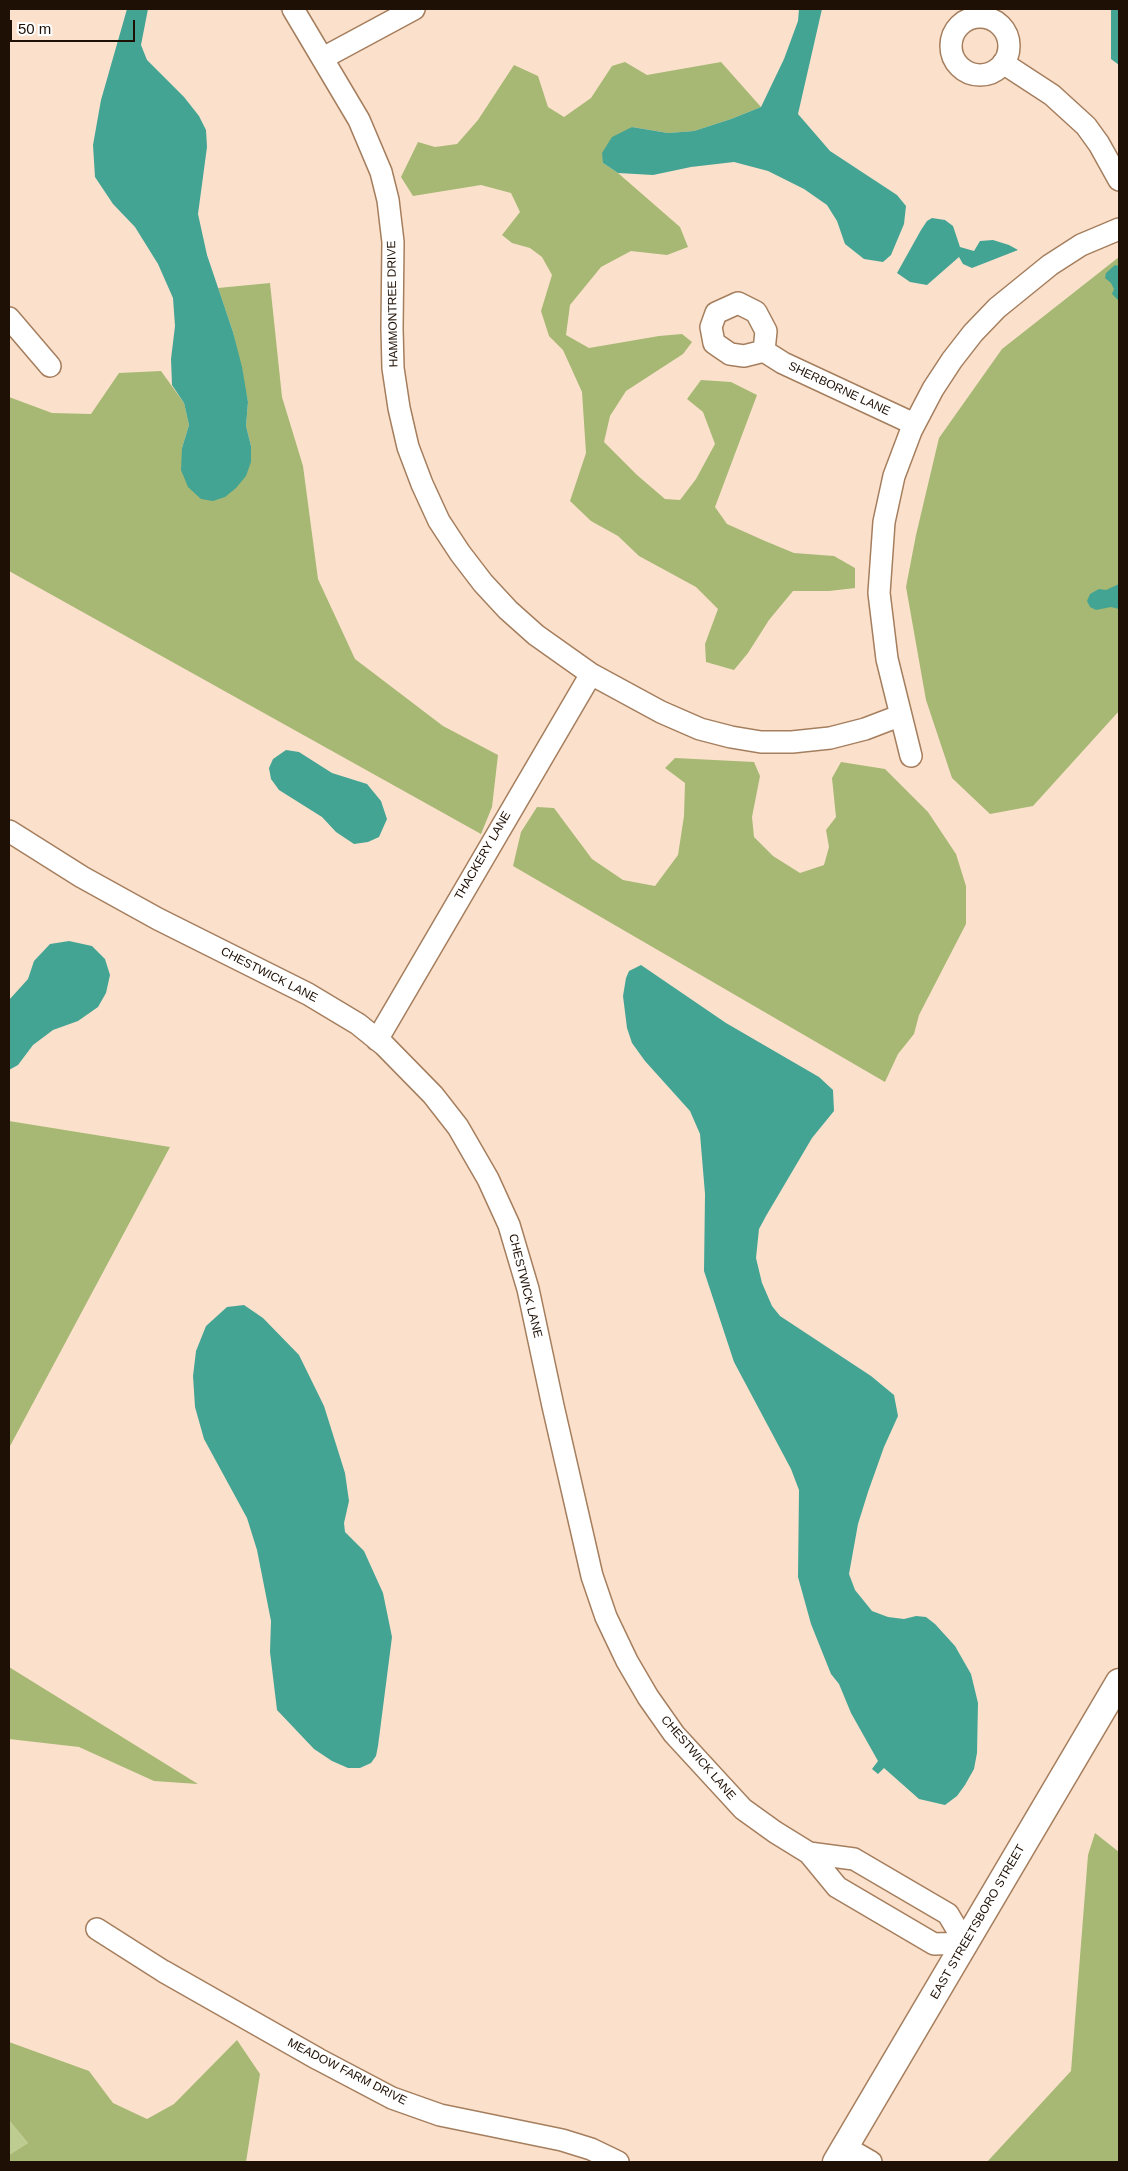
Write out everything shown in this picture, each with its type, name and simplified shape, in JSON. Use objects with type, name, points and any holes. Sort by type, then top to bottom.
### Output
[{"type":"main road","name":"EAST STREETSBORO STREET","points":[[841,2155],[1119,1682]]},
{"type":"street","name":"HAMMONTREE DRIVE","points":[[294,9],[359,120],[371,146],[388,200],[393,242],[393,368],[402,424],[422,484],[444,529],[482,582],[508,610],[536,635],[590,674],[661,712],[700,729],[761,742],[792,742],[830,738],[865,729],[899,716]]},
{"type":"street","points":[[323,58],[414,9]]},
{"type":"street","points":[[1003,63],[1052,95],[1086,126],[1104,151],[1119,180]]},
{"type":"street","points":[[911,756],[899,716],[880,617],[879,569],[888,499],[894,476],[914,424],[933,389],[952,360],[997,308],[1050,265],[1081,245],[1119,228]]},
{"type":"street","points":[[9,318],[50,366]]},
{"type":"street","name":"SHERBORNE LANE","points":[[764,351],[783,363],[914,424]]},
{"type":"street","name":"THACKERY LANE","points":[[377,1040],[590,674]]},
{"type":"street","name":"CHESTWICK LANE","points":[[9,831],[82,877],[158,919],[308,994],[358,1024],[433,1095],[458,1127],[488,1179],[510,1225],[528,1289],[592,1576],[606,1617],[627,1661],[648,1698],[674,1734],[706,1771],[743,1809],[809,1853],[837,1887],[934,1944],[965,1943],[948,1914],[854,1859],[809,1853]]},
{"type":"street","name":"MEADOW FARM DRIVE","points":[[97,1929],[163,1971],[318,2059],[392,2098],[440,2115],[562,2140],[591,2149],[618,2162]]},
{"type":"street","points":[[841,2155],[871,2162]]},
{"type":"green space","points":[[625,62],[647,75],[721,62],[761,107],[694,131],[668,133],[632,127],[603,163],[618,173],[680,227],[688,247],[667,255],[631,251],[601,267],[570,305],[566,335],[589,348],[682,334],[692,342],[683,354],[626,391],[610,416],[604,442],[637,475],[665,499],[680,500],[696,479],[715,444],[703,412],[687,399],[701,380],[731,382],[757,395],[715,507],[727,524],[765,541],[794,553],[834,556],[855,568],[855,588],[829,591],[793,591],[769,620],[748,653],[734,670],[706,662],[705,644],[718,609],[696,587],[639,556],[618,536],[591,521],[570,501],[586,453],[582,392],[563,350],[549,336],[541,311],[552,275],[542,257],[530,248],[512,243],[502,235],[520,212],[511,193],[481,185],[413,196],[401,177],[418,142],[435,147],[457,144],[478,120],[514,65],[538,76],[548,107],[564,117],[591,98],[612,66]]},
{"type":"green space","points":[[1119,257],[1119,711],[1033,806],[990,814],[952,778],[926,700],[906,587],[916,535],[939,438],[1002,349]]},
{"type":"green space","points":[[270,283],[282,397],[303,466],[318,579],[355,659],[443,726],[498,755],[492,807],[481,834],[9,571],[9,397],[52,413],[91,414],[119,373],[161,371],[184,403],[189,425],[182,448],[251,446],[246,426],[248,402],[233,332],[218,288]]},
{"type":"green space","points":[[675,758],[754,762],[760,776],[752,817],[754,837],[773,856],[800,873],[824,865],[829,847],[826,830],[836,817],[832,778],[841,762],[885,769],[928,812],[956,854],[966,886],[966,924],[919,1015],[914,1034],[898,1054],[885,1082],[513,866],[521,832],[537,807],[554,808],[592,859],[623,880],[655,886],[678,855],[684,816],[685,783],[665,768]]},
{"type":"green space","points":[[9,1121],[170,1147],[9,1448]]},
{"type":"green space","points":[[9,1667],[198,1784],[154,1781],[79,1747],[9,1739]]},
{"type":"green space","points":[[1095,1833],[1119,1852],[1119,2162],[987,2162],[1071,2071],[1088,1855]]},
{"type":"green space","points":[[237,2040],[260,2074],[246,2162],[9,2162],[9,2155],[28,2143],[9,2120],[9,2042],[89,2071],[113,2103],[147,2119],[174,2104]]},
{"type":"green space","points":[[9,2120],[28,2143],[9,2155]]},
{"type":"water","points":[[127,9],[148,9],[141,45],[147,60],[184,97],[199,116],[206,130],[207,147],[198,214],[207,255],[233,332],[242,367],[248,402],[246,426],[251,446],[251,462],[246,476],[225,497],[213,501],[201,499],[188,487],[181,470],[182,448],[189,425],[184,403],[172,385],[171,359],[175,326],[173,298],[158,264],[135,227],[113,204],[95,177],[93,145],[101,100]]},
{"type":"water","points":[[799,9],[822,9],[798,114],[830,151],[897,195],[906,206],[904,224],[891,255],[883,262],[864,259],[845,244],[837,221],[827,205],[804,189],[768,171],[734,162],[691,167],[653,175],[618,173],[603,163],[602,153],[612,137],[632,127],[668,133],[694,131],[761,107],[784,59],[798,21]]},
{"type":"water","points":[[1111,9],[1119,9],[1119,65],[1111,59]]},
{"type":"water","points":[[932,218],[945,220],[953,226],[960,247],[974,251],[980,241],[993,240],[1018,250],[972,268],[963,264],[959,257],[927,285],[910,282],[897,273],[921,230],[927,221]]},
{"type":"water","points":[[1115,265],[1119,266],[1119,301],[1112,294],[1114,289],[1111,283],[1105,278],[1106,273]]},
{"type":"water","points":[[1119,584],[1119,609],[1111,607],[1096,610],[1090,607],[1087,601],[1090,594],[1099,589],[1106,590]]},
{"type":"water","points":[[286,750],[299,752],[332,773],[367,784],[381,801],[387,819],[379,837],[368,842],[354,844],[336,832],[322,817],[279,790],[271,779],[269,768],[273,759]]},
{"type":"water","points":[[69,941],[92,946],[105,959],[110,975],[106,993],[98,1007],[78,1021],[53,1030],[33,1045],[18,1065],[9,1070],[9,1000],[28,979],[34,961],[50,944]]},
{"type":"water","points":[[641,965],[726,1023],[819,1077],[833,1090],[834,1111],[812,1138],[759,1229],[756,1258],[762,1283],[772,1306],[780,1316],[871,1376],[894,1395],[898,1416],[884,1447],[858,1524],[849,1574],[855,1590],[872,1611],[888,1617],[904,1619],[916,1616],[926,1617],[935,1624],[955,1646],[971,1674],[978,1703],[977,1753],[974,1769],[957,1796],[945,1805],[919,1799],[884,1768],[878,1774],[872,1769],[878,1761],[851,1713],[839,1684],[831,1674],[811,1624],[798,1577],[799,1490],[791,1469],[734,1362],[704,1271],[705,1194],[700,1134],[690,1111],[645,1061],[632,1043],[627,1028],[623,996],[626,978],[629,971]]},
{"type":"water","points":[[244,1305],[263,1318],[299,1355],[324,1406],[345,1473],[349,1501],[344,1523],[345,1532],[364,1551],[383,1593],[392,1637],[378,1746],[376,1756],[371,1763],[360,1768],[348,1768],[332,1761],[314,1749],[277,1710],[270,1652],[271,1621],[257,1550],[247,1518],[204,1439],[195,1407],[193,1376],[196,1351],[206,1326],[227,1307]]}]
